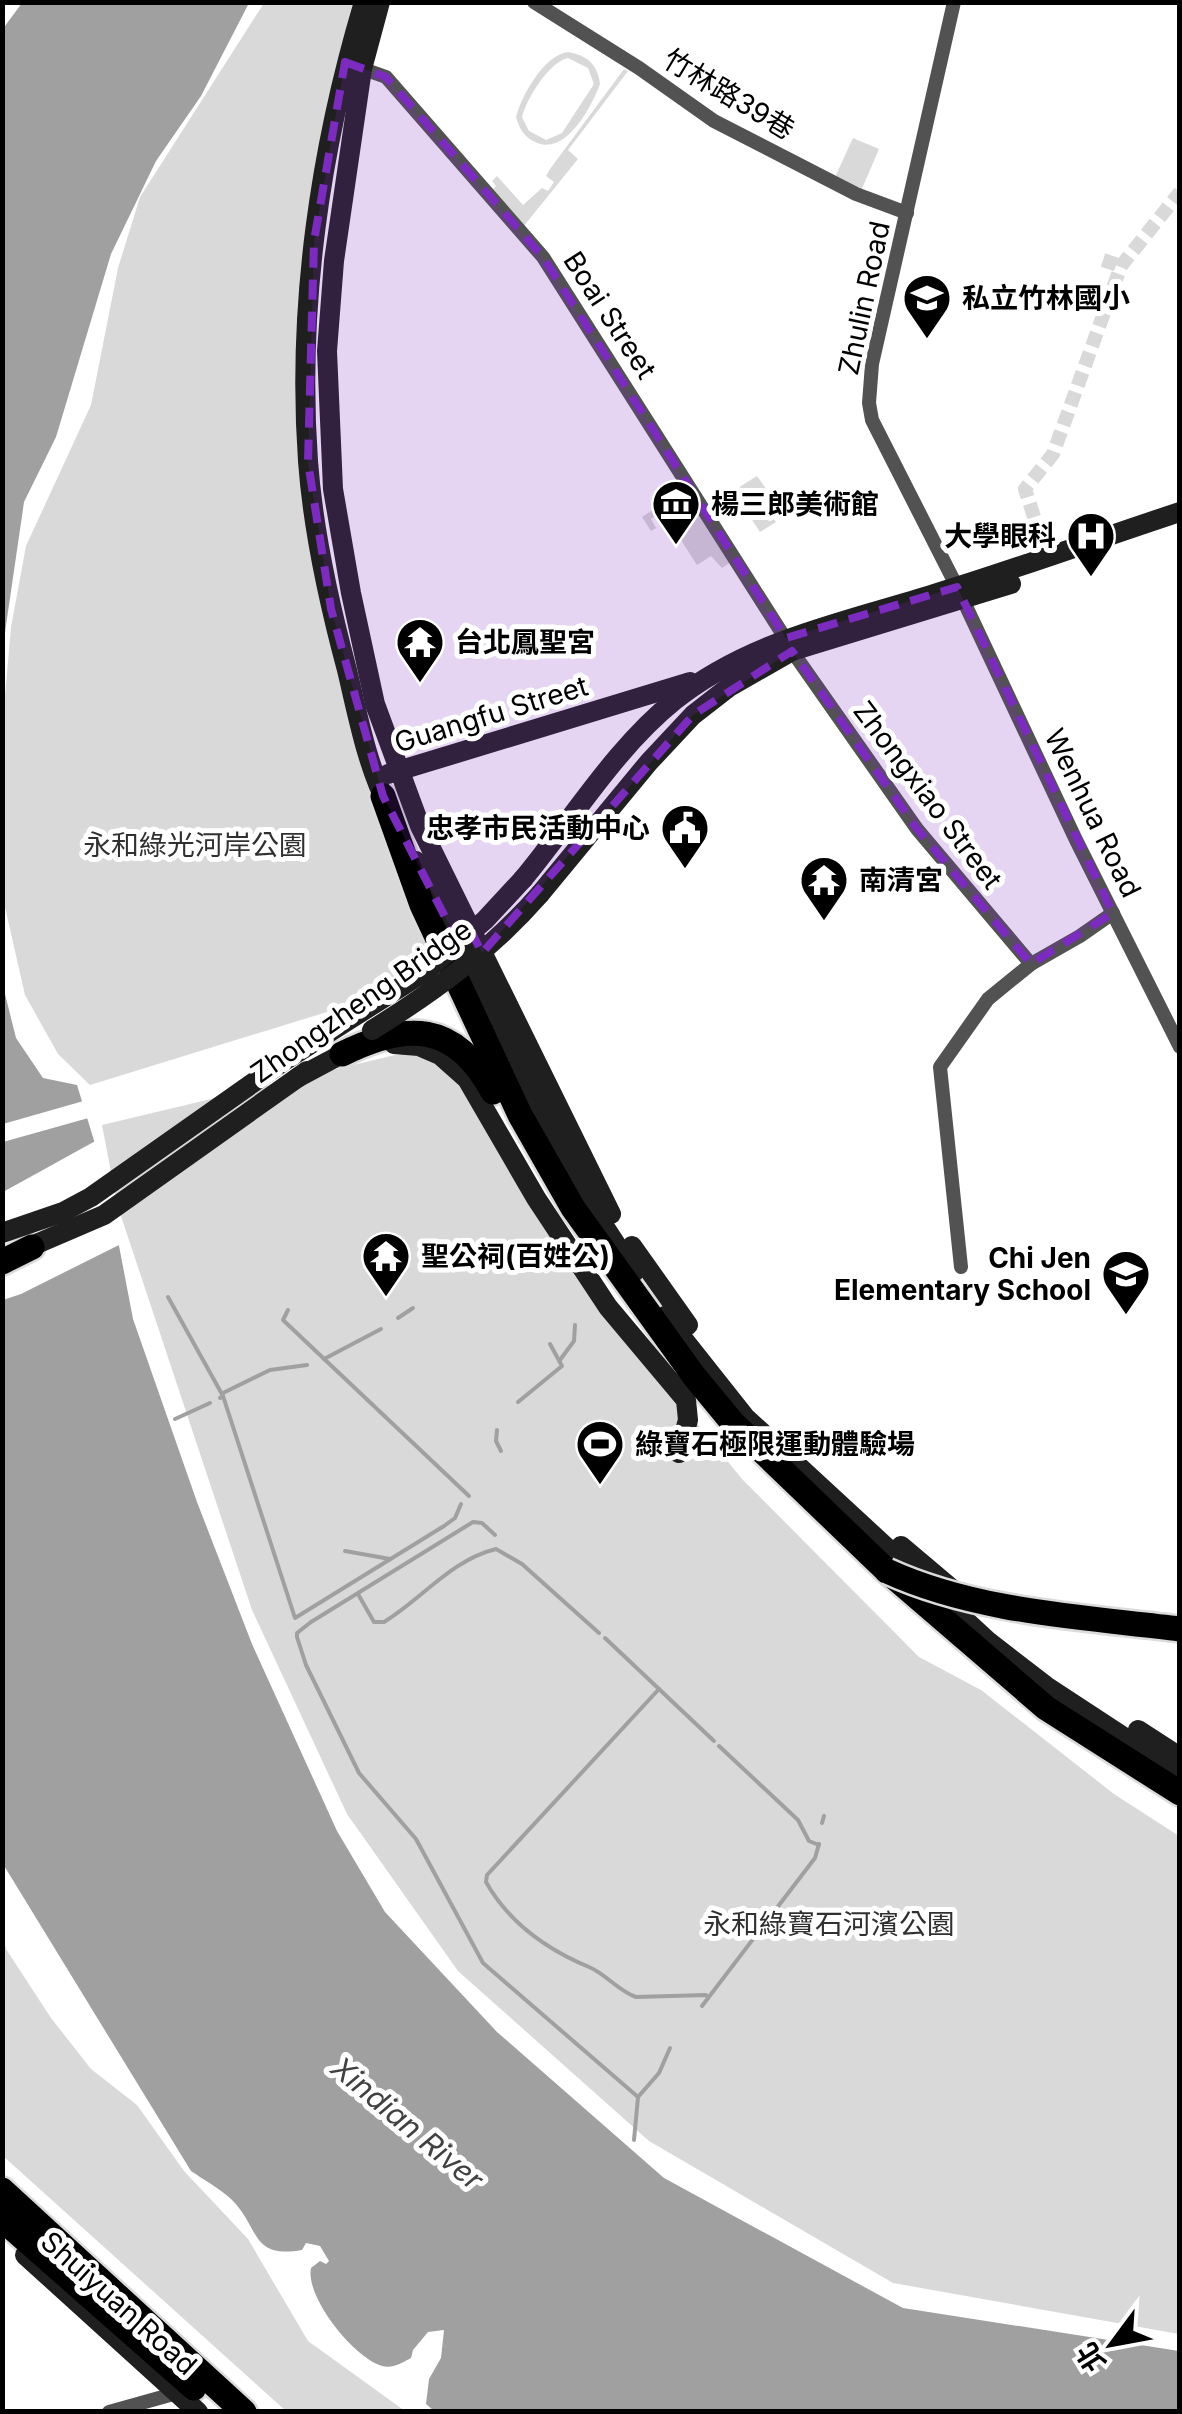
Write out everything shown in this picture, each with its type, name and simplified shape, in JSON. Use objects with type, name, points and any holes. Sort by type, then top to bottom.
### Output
[{"type":"highway","points":[[379,787],[422,905],[494,1066],[573,1208],[694,1376],[732,1422],[887,1572],[1046,1708],[1180,1794]]},
{"type":"highway","points":[[342,1054],[374,1038],[419,1031],[475,1064],[533,1166],[650,1332],[694,1376]]},
{"type":"highway","points":[[2,1259],[15,1234]]},
{"type":"highway","points":[[887,1572],[924,1588],[968,1598],[1180,1629]]},
{"type":"highway","points":[[2,2190],[244,2412]]},
{"type":"highway","points":[[2,2206],[74,2267],[125,2301]]},
{"type":"highway","points":[[2,2219],[220,2412]]},
{"type":"main road","points":[[364,2],[334,261],[326,381],[333,490],[375,704],[453,914]]},
{"type":"main road","points":[[380,2],[354,65],[327,152],[314,241],[307,350],[308,462],[331,609],[379,787],[530,1046],[600,1195],[670,1301],[763,1421],[1046,1686],[1180,1774]]},
{"type":"main road","points":[[961,594],[1180,512]]},
{"type":"main road","points":[[716,673],[788,645],[1180,526]]},
{"type":"main road","name":"Zhongzheng Bridge","points":[[15,1234],[104,1215],[297,1078],[453,976],[497,940],[540,894],[693,715],[788,645]]},
{"type":"main road","name":"Zhongzheng Bridge","points":[[15,1234],[91,1196],[284,1061],[426,971],[485,920],[523,880],[627,748],[676,699],[716,673]]},
{"type":"main road","name":"Guangfu Street","points":[[379,787],[397,771],[716,673]]},
{"type":"main road","points":[[622,704],[631,721],[627,748]]},
{"type":"main road","points":[[297,1078],[342,1054],[399,1044],[419,1046],[456,1066],[536,1198],[616,1318],[686,1400],[688,1420],[679,1453]]},
{"type":"main road","points":[[940,1588],[1050,1674],[1180,1757]]},
{"type":"main road","name":"Shuiyuan Road","points":[[2,2235],[198,2412]]},
{"type":"street","name":"竹林路39巷","points":[[534,2],[714,121],[856,194],[906,213]]},
{"type":"street","name":"Zhulin Road","points":[[954,2],[872,364],[869,403],[882,443],[961,594]]},
{"type":"street","name":"Boai Street","points":[[354,65],[386,77],[543,256],[788,645]]},
{"type":"street","name":"Wenhua Road","points":[[961,594],[1180,1047]]},
{"type":"street","name":"Zhongxiao Street","points":[[788,645],[917,829],[1030,964]]},
{"type":"street","points":[[960,1268],[940,1068],[988,999],[1030,964],[1114,913]]},
{"type":"street","points":[[109,2412],[176,2393]]},
{"type":"highlighted area","points":[[345,62],[386,77],[543,257],[786,638],[957,587],[1113,913],[1031,964],[917,829],[792,651],[693,715],[482,953],[472,933],[459,944],[383,796],[331,609],[308,462],[314,241]]},
{"type":"green space","name":"永和綠光河岸公園","points":[[264,3],[357,3],[316,201],[309,454],[337,646],[432,945],[412,964],[353,1004],[90,1085],[58,1054],[25,995],[2,894],[2,731],[11,627],[26,546],[91,405],[118,268],[140,197]]},
{"type":"green space","points":[[568,52],[586,58],[597,71],[600,84],[575,128],[557,143],[546,145],[528,138],[516,117],[535,77],[559,55]],"holes":[[[568,58],[588,68],[594,84],[562,133],[546,140],[529,131],[522,117],[546,73]]]},
{"type":"green space","points":[[624,69],[628,71],[568,150],[578,159],[523,227],[491,191],[496,186],[492,181],[497,176],[523,205],[542,188],[548,191],[554,182],[546,176],[550,169]]},
{"type":"green space","points":[[853,138],[879,149],[861,191],[841,183],[836,175]]},
{"type":"green space","points":[[757,476],[770,494],[762,500],[776,522],[760,532],[733,491]]},
{"type":"green space","points":[[673,497],[676,501],[669,506],[675,519],[697,509],[731,562],[722,568],[711,556],[697,565],[663,512],[651,519],[656,528],[651,531],[642,517]]},
{"type":"green space","name":"永和綠寶石河濱公園","points":[[450,1047],[635,1347],[742,1479],[919,1657],[981,1690],[1114,1794],[1179,1836],[1179,2334],[893,2283],[649,2141],[458,1971],[347,1814],[252,1610],[117,1204],[102,1125],[395,1055]]},
{"type":"green space","points":[[2,1933],[6,1949],[51,2018],[91,2069],[137,2105],[184,2171],[248,2239],[308,2341],[405,2411],[286,2411],[3,2156]]},
{"type":"water","points":[[22,3],[249,3],[201,96],[156,161],[111,254],[56,437],[24,502],[3,646],[2,30]]},
{"type":"water","name":"Xindian River","points":[[2,982],[16,1038],[43,1078],[77,1085],[107,1183],[133,1319],[197,1502],[252,1644],[337,1831],[385,1912],[497,2032],[664,2178],[903,2308],[1179,2351],[1179,2411],[434,2411],[426,2404],[429,2379],[441,2358],[444,2330],[428,2332],[411,2358],[401,2364],[386,2367],[371,2361],[346,2339],[323,2310],[311,2280],[311,2268],[320,2261],[329,2261],[320,2246],[306,2243],[302,2250],[285,2252],[264,2245],[231,2199],[191,2171],[3,1864]]},
{"type":"pier","points":[[87,1100],[92,1117],[3,1142],[3,1124]]},
{"type":"pier","points":[[99,1139],[123,1243],[3,1300],[3,1192]]},
{"type":"waterway","points":[[168,1297],[223,1396],[220,1398]]},
{"type":"waterway","points":[[398,1318],[413,1308]]},
{"type":"waterway","points":[[288,1310],[283,1320],[469,1496]]},
{"type":"waterway","points":[[560,1360],[574,1341],[575,1325]]},
{"type":"waterway","points":[[324,1359],[381,1329]]},
{"type":"waterway","points":[[518,1402],[562,1366],[550,1344]]},
{"type":"waterway","points":[[223,1393],[270,1370],[307,1365]]},
{"type":"waterway","points":[[223,1396],[295,1618],[444,1526],[455,1518],[461,1504]]},
{"type":"waterway","points":[[175,1419],[210,1403]]},
{"type":"waterway","points":[[497,1430],[496,1441],[501,1451]]},
{"type":"waterway","points":[[495,1535],[482,1523],[473,1522],[311,1622],[297,1637],[306,1665],[359,1773],[416,1839],[483,1963],[638,2097]]},
{"type":"waterway","points":[[358,1594],[374,1622],[384,1622],[451,1571],[496,1549],[522,1564],[599,1633]]},
{"type":"waterway","points":[[345,1551],[390,1559]]},
{"type":"waterway","points":[[605,1638],[714,1741]]},
{"type":"waterway","points":[[659,1689],[487,1875],[486,1882],[506,1910],[530,1933],[630,1994],[708,1998]]},
{"type":"waterway","points":[[719,1746],[798,1820],[809,1841],[819,1845]]},
{"type":"waterway","points":[[822,1823],[824,1816]]},
{"type":"waterway","points":[[702,2006],[815,1858],[819,1844]]},
{"type":"waterway","points":[[634,2140],[638,2097],[659,2073],[670,2048]]},
{"type":"tunnel","points":[[1047,557],[1025,489],[1053,454],[1121,266],[1180,192]]},
{"type":"tunnel","points":[[1103,260],[1121,266]]},
{"type":"place","name":"私立竹林國小","points":[[927,340]]},
{"type":"place","name":"楊三郎美術館","points":[[676,546]]},
{"type":"place","name":"大學眼科","points":[[1091,578]]},
{"type":"place","name":"台北鳳聖宮","points":[[420,684]]},
{"type":"place","name":"忠孝市民活動中心","points":[[685,870]]},
{"type":"place","name":"南清宮","points":[[824,922]]},
{"type":"place","name":"聖公祠(百姓公)","points":[[386,1298]]},
{"type":"place","name":"Chi Jen Elementary School","points":[[1126,1316]]},
{"type":"place","name":"綠寶石極限運動體驗場","points":[[600,1486]]}]
